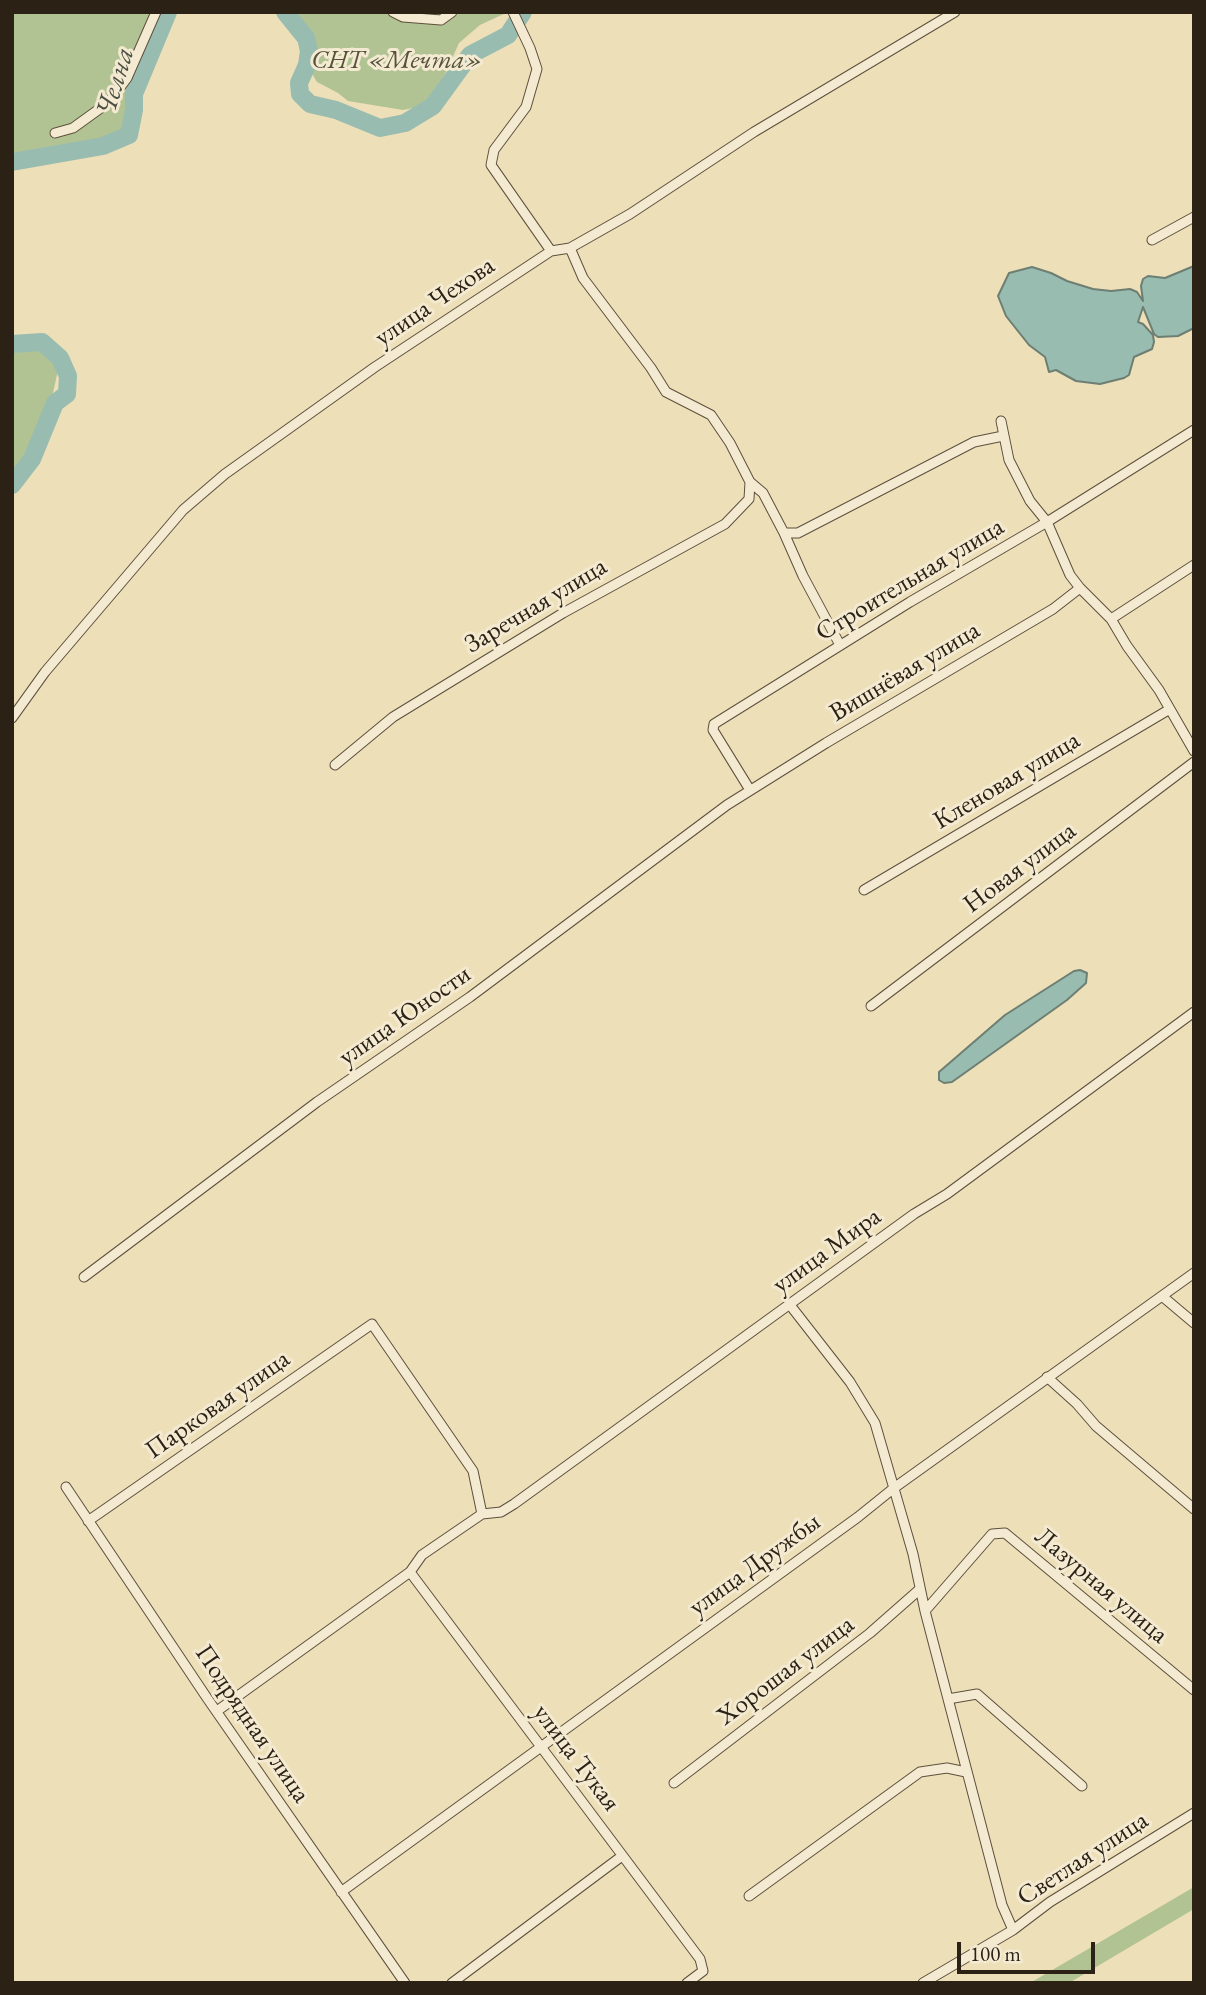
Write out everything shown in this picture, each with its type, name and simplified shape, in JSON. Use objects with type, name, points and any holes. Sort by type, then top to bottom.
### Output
[{"type":"street","points":[[55,133],[73,128],[109,102],[127,78],[156,12]]},
{"type":"street","points":[[393,12],[403,17],[441,20],[452,12]]},
{"type":"street","points":[[513,12],[537,69],[526,107],[494,150],[491,165],[551,251]]},
{"type":"street","name":"улица Чехова","points":[[12,718],[45,672],[183,510],[225,474],[375,367],[551,251],[570,248],[630,214],[754,132],[955,12]]},
{"type":"street","points":[[1152,240],[1194,217]]},
{"type":"street","points":[[570,248],[583,278],[651,368],[666,393],[711,415],[730,443],[750,482],[763,493],[840,645]]},
{"type":"street","points":[[1001,421],[1014,470],[1030,501],[1047,523],[1070,575],[1111,619],[1159,690],[1194,751]]},
{"type":"street","name":"Строительная улица","points":[[750,790],[712,727],[840,645],[1047,523],[1194,430]]},
{"type":"street","points":[[784,533],[798,533],[974,442],[1003,436]]},
{"type":"street","name":"Заречная улица","points":[[335,765],[393,717],[562,613],[725,524],[749,499],[750,482]]},
{"type":"street","points":[[1111,619],[1194,565]]},
{"type":"street","name":"Вишнёвая улица","points":[[750,790],[1053,609],[1080,588]]},
{"type":"street","name":"Кленовая улица","points":[[864,890],[1170,709]]},
{"type":"street","name":"Новая улица","points":[[871,1006],[1194,762]]},
{"type":"street","name":"улица Юности","points":[[84,1276],[317,1102],[470,997],[750,790]]},
{"type":"street","name":"улица Мира","points":[[216,1711],[410,1572],[422,1555],[482,1514],[501,1512],[514,1504],[914,1214],[947,1194],[1194,1012]]},
{"type":"street","name":"улица Дружбы","points":[[341,1892],[894,1488],[1194,1273]]},
{"type":"street","points":[[1162,1296],[1194,1323]]},
{"type":"street","points":[[790,1304],[850,1382],[875,1423],[1002,1905],[1013,1930]]},
{"type":"street","name":"Парковая улица","points":[[88,1521],[372,1324],[474,1471],[482,1514]]},
{"type":"street","points":[[1047,1377],[1077,1404],[1096,1426],[1194,1509]]},
{"type":"street","name":"Подрядная улица","points":[[66,1488],[216,1711],[405,1983]]},
{"type":"street","name":"Лазурная улица","points":[[925,1611],[992,1534],[1005,1534],[1194,1690]]},
{"type":"street","name":"улица Тукая","points":[[410,1572],[700,1959],[704,1971],[687,1983]]},
{"type":"street","name":"Хорошая улица","points":[[674,1783],[870,1633],[920,1589]]},
{"type":"street","points":[[948,1699],[977,1694],[1082,1786]]},
{"type":"street","points":[[749,1896],[920,1772],[947,1768],[966,1772]]},
{"type":"street","name":"Светлая улица","points":[[923,1983],[1013,1930],[1050,1902],[1194,1813]]},
{"type":"street","points":[[452,1983],[622,1856]]},
{"type":"green space","points":[[12,12],[170,12],[123,135],[114,141],[94,147],[12,153]]},
{"type":"green space","name":"СНТ «Мечта»","points":[[285,12],[508,12],[480,25],[459,43],[445,74],[428,101],[418,107],[403,110],[348,101],[317,82],[305,62],[301,38]]},
{"type":"green space","points":[[37,338],[50,344],[60,361],[49,411],[27,461],[12,481],[12,342]]},
{"type":"green space","points":[[1194,1887],[1194,1909],[1069,1983],[1030,1983]]},
{"type":"water","points":[[1194,266],[1194,328],[1178,336],[1158,337],[1154,334],[1143,307],[1138,322],[1153,335],[1152,349],[1134,357],[1129,375],[1100,384],[1076,381],[1056,370],[1049,372],[1045,357],[1029,345],[1006,316],[998,296],[1009,273],[1032,267],[1093,289],[1130,289],[1137,292],[1143,301],[1143,279],[1148,276],[1165,278]]},
{"type":"water","points":[[1074,971],[1087,973],[1086,983],[1067,1000],[952,1082],[944,1083],[939,1080],[939,1072],[1005,1015]]},
{"type":"waterway","name":"Челна","points":[[12,162],[103,146],[129,135],[134,94],[168,12]]},
{"type":"waterway","name":"Челна","points":[[285,12],[306,38],[309,51],[307,65],[299,83],[300,94],[310,104],[336,110],[380,128],[405,123],[433,106],[470,55],[508,35],[523,12]]},
{"type":"waterway","name":"Челна","points":[[12,344],[42,342],[60,358],[68,376],[67,394],[55,403],[32,459],[12,485]]}]
